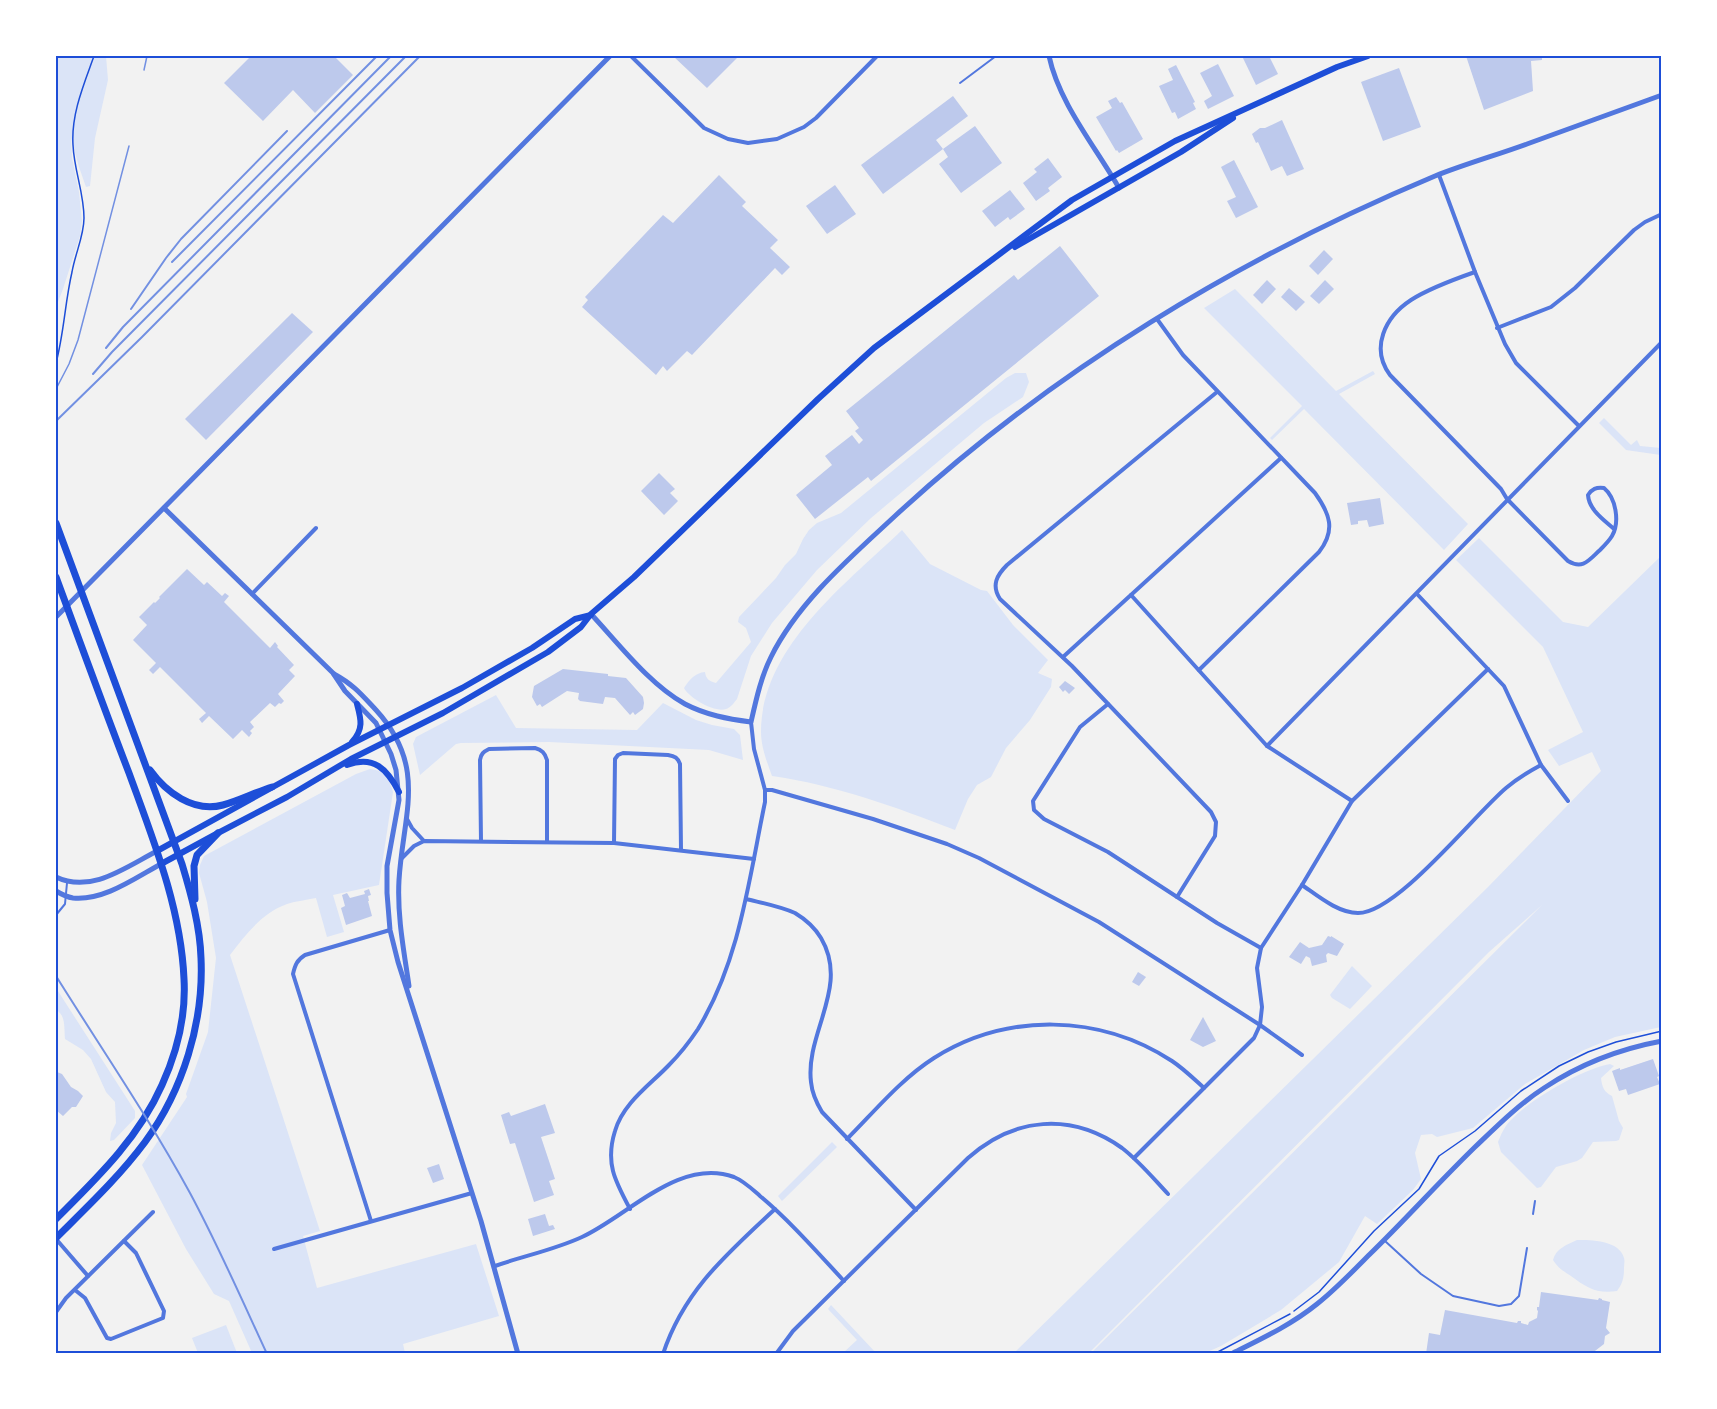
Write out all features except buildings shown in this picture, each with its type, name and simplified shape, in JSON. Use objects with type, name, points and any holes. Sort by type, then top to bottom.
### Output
[{"type":"main road","points":[[160,864],[443,713],[548,652],[581,627],[591,614],[649,564],[805,411],[867,355],[1050,215],[1112,176],[1175,141],[1336,68],[1368,56]]},
{"type":"main road","points":[[1000,255],[1181,152],[1252,106]]},
{"type":"main road","points":[[56,523],[178,855],[196,919]]},
{"type":"main road","points":[[56,577],[157,851],[178,928],[184,978],[183,1009],[173,1055],[156,1097],[132,1137],[108,1166],[56,1219]]},
{"type":"main road","points":[[157,851],[272,787],[481,677],[532,648],[575,619],[591,614]]},
{"type":"main road","points":[[349,746],[357,737],[361,724],[357,704]]},
{"type":"main road","points":[[142,757],[169,791],[195,804],[215,807],[225,805],[272,787]]},
{"type":"main road","points":[[330,772],[351,763],[371,763],[381,767],[389,774],[399,792]]},
{"type":"main road","points":[[56,1239],[135,1155],[156,1126],[183,1071],[199,1012],[201,956],[196,919],[194,866],[197,855],[218,833]]},
{"type":"street","points":[[56,617],[610,56]]},
{"type":"street","points":[[631,56],[704,128],[728,139],[748,143],[777,139],[804,128],[877,56]]},
{"type":"street","points":[[1049,56],[1063,96],[1119,188]]},
{"type":"street","points":[[630,1209],[611,1167],[611,1149],[615,1131],[622,1114],[671,1063],[696,1032],[712,1004],[728,967],[765,802],[765,790],[754,748],[751,722],[761,682],[777,646],[804,608],[852,557],[986,438],[1066,379],[1157,319],[1262,258],[1366,206],[1439,175],[1662,95]]},
{"type":"street","points":[[1439,175],[1474,272],[1504,344],[1516,363],[1579,426]]},
{"type":"street","points":[[1497,328],[1551,307],[1575,288],[1634,230],[1662,214]]},
{"type":"street","points":[[1474,272],[1411,300],[1393,316],[1384,332],[1380,351],[1384,367],[1501,489],[1507,499],[1569,561],[1575,565],[1584,564],[1611,539],[1614,529],[1616,512],[1611,496],[1604,488],[1594,489],[1588,495],[1589,503],[1594,511],[1614,529]]},
{"type":"street","points":[[1157,319],[1183,355],[1315,493],[1326,508],[1329,522],[1330,532],[1327,542],[1319,552],[1199,670]]},
{"type":"street","points":[[1267,746],[1662,342]]},
{"type":"street","points":[[1178,897],[1215,836],[1216,822],[1211,812],[1063,657],[1000,598],[996,593],[994,583],[1006,564],[1217,392]]},
{"type":"street","points":[[1063,657],[1281,458]]},
{"type":"street","points":[[164,508],[333,673],[345,691],[375,722],[386,742],[396,770],[399,792],[387,866],[390,930],[398,962],[495,1266],[518,1353]]},
{"type":"street","points":[[252,594],[316,528]]},
{"type":"street","points":[[1417,594],[1504,686],[1540,765],[1568,801]]},
{"type":"street","points":[[1131,595],[1267,746],[1352,801]]},
{"type":"street","points":[[591,614],[637,663],[670,694],[686,705],[713,716],[751,722]]},
{"type":"street","points":[[1134,1158],[1254,1038],[1260,1025],[1262,1007],[1257,968],[1261,948],[1352,801],[1488,669]]},
{"type":"street","points":[[333,673],[352,684],[389,725],[405,759],[409,776],[410,799],[399,879],[399,906],[410,998]]},
{"type":"street","points":[[1108,704],[1080,728],[1034,801],[1034,810],[1044,819],[1108,852],[1217,923],[1261,948]]},
{"type":"street","points":[[481,842],[481,755],[489,749],[535,748],[541,750],[547,760],[547,841]]},
{"type":"street","points":[[614,843],[615,759],[623,753],[668,755],[674,756],[680,764],[681,850]]},
{"type":"street","points":[[1302,885],[1322,899],[1346,911],[1366,913],[1376,909],[1387,903],[1414,880],[1505,789],[1540,765]]},
{"type":"street","points":[[765,790],[850,812],[947,844],[979,858],[1098,922],[1260,1025],[1302,1055]]},
{"type":"street","points":[[407,819],[424,841]]},
{"type":"street","points":[[402,858],[414,846],[424,841],[547,841],[614,843],[753,859]]},
{"type":"street","points":[[56,878],[67,882],[82,883],[99,880],[157,851]]},
{"type":"street","points":[[56,891],[73,898],[107,892],[160,864]]},
{"type":"street","points":[[745,899],[779,908],[803,918],[818,933],[831,962],[831,980],[812,1060],[810,1081],[814,1098],[822,1112],[916,1210]]},
{"type":"street","points":[[371,1221],[293,974],[298,959],[305,955],[390,930]]},
{"type":"street","points":[[847,1139],[897,1088],[933,1059],[976,1037],[1012,1027],[1062,1024],[1118,1035],[1137,1042],[1173,1062],[1204,1088]]},
{"type":"street","points":[[1230,1353],[1300,1317],[1340,1284],[1493,1129],[1521,1104],[1568,1073],[1592,1062],[1617,1052],[1662,1041]]},
{"type":"street","points":[[776,1353],[793,1331],[977,1150],[999,1137],[1029,1125],[1065,1124],[1083,1129],[1112,1142],[1134,1158],[1168,1194]]},
{"type":"street","points":[[495,1266],[576,1240],[597,1230],[666,1185],[703,1174],[722,1174],[744,1182],[775,1209],[844,1281]]},
{"type":"street","points":[[274,1249],[472,1193]]},
{"type":"street","points":[[663,1353],[687,1302],[704,1278],[775,1209]]},
{"type":"street","points":[[56,1312],[61,1303],[153,1212]]},
{"type":"street","points":[[56,1239],[88,1276]]},
{"type":"street","points":[[75,1290],[86,1298],[107,1338],[111,1339],[163,1318],[164,1311],[136,1253],[124,1241]]},
{"type":"lane","points":[[960,83],[996,56]]},
{"type":"lane","points":[[56,915],[65,904],[67,882]]},
{"type":"lane","points":[[1533,1214],[1535,1201]]},
{"type":"lane","points":[[1384,1241],[1421,1274],[1453,1296],[1499,1306],[1511,1304],[1519,1296],[1527,1248]]},
{"type":"path","points":[[56,363],[62,338],[71,273],[83,225],[81,190],[72,143],[80,96],[94,56]]},
{"type":"shaded area","points":[[56,56],[106,56],[108,80],[95,138],[90,186],[86,187],[71,138],[82,221],[80,236],[56,307]]},
{"type":"shaded area","points":[[1235,289],[1336,391],[1373,371],[1375,374],[1339,394],[1468,524],[1444,550],[1304,409],[1272,440],[1270,438],[1302,406],[1204,308]]},
{"type":"shaded area","points":[[1015,373],[1026,373],[1029,382],[1023,397],[984,423],[871,518],[817,570],[772,623],[751,656],[737,699],[729,708],[716,709],[703,704],[687,692],[684,688],[688,682],[701,673],[705,672],[708,679],[716,683],[751,642],[746,628],[738,622],[739,617],[796,554],[809,530],[817,523],[841,513]]},
{"type":"shaded area","points":[[1604,418],[1631,445],[1637,440],[1640,446],[1661,448],[1661,455],[1626,450],[1599,423]]},
{"type":"shaded area","points":[[902,530],[930,564],[987,591],[1013,625],[1048,660],[1038,673],[1052,679],[1051,687],[1030,720],[1006,748],[991,777],[977,785],[968,799],[955,830],[865,798],[819,785],[772,776],[762,743],[765,701],[775,672],[791,645],[833,595]]},
{"type":"shaded area","points":[[1479,538],[1563,622],[1588,627],[1661,556],[1661,1027],[1615,1037],[1584,1050],[1525,1084],[1473,1128],[1437,1137],[1432,1134],[1421,1135],[1415,1153],[1421,1179],[1413,1190],[1377,1224],[1365,1216],[1339,1262],[1281,1310],[1221,1346],[1205,1353],[1091,1353],[1542,905],[1489,952],[1089,1353],[1014,1353],[1488,887],[1601,771],[1592,752],[1559,766],[1548,750],[1583,732],[1543,647],[1456,560]]},
{"type":"shaded area","points":[[496,695],[516,728],[637,730],[663,703],[696,720],[734,729],[740,735],[743,760],[709,750],[549,742],[461,743],[456,744],[420,775],[413,744],[416,737]]},
{"type":"shaded area","points":[[370,769],[379,771],[385,776],[393,792],[379,885],[333,895],[344,932],[327,937],[316,898],[298,901],[278,908],[262,919],[248,932],[230,955],[320,1231],[303,1236],[317,1288],[476,1244],[499,1316],[403,1344],[405,1353],[252,1353],[229,1301],[214,1294],[186,1249],[142,1165],[187,1097],[186,1094],[208,1032],[216,958],[207,902],[199,873],[200,865],[204,856],[356,774]]},
{"type":"shaded area","points":[[1352,966],[1372,986],[1350,1009],[1330,995]]},
{"type":"shaded area","points":[[56,988],[135,1111],[135,1118],[114,1140],[110,1141],[116,1123],[115,1102],[106,1092],[91,1059],[83,1050],[65,1039],[63,1018],[56,1010]]},
{"type":"shaded area","points":[[1610,1064],[1614,1066],[1601,1078],[1604,1089],[1612,1096],[1623,1128],[1619,1140],[1593,1142],[1582,1158],[1556,1167],[1541,1187],[1537,1188],[1501,1152],[1498,1142],[1504,1128],[1530,1104],[1557,1086],[1585,1072]]},
{"type":"shaded area","points":[[832,1142],[837,1147],[782,1201],[778,1196]]},
{"type":"shaded area","points":[[1577,1240],[1604,1242],[1611,1244],[1621,1252],[1624,1259],[1624,1274],[1617,1291],[1604,1292],[1587,1287],[1555,1263],[1553,1260],[1562,1247]]},
{"type":"shaded area","points":[[831,1305],[876,1353],[843,1353],[857,1340],[828,1309]]},
{"type":"shaded area","points":[[226,1325],[237,1353],[198,1353],[192,1338]]},
{"type":"tram line","points":[[144,70],[147,56]]},
{"type":"tram line","points":[[56,389],[78,340],[129,146]]},
{"type":"railway","points":[[172,262],[377,56]]},
{"type":"railway","points":[[106,348],[123,327],[391,56]]},
{"type":"railway","points":[[93,374],[112,352],[406,56]]},
{"type":"railway","points":[[56,421],[420,56]]},
{"type":"railway","points":[[131,309],[181,239],[287,131]]},
{"type":"railway","points":[[56,976],[141,1110],[190,1193],[267,1354]]}]
